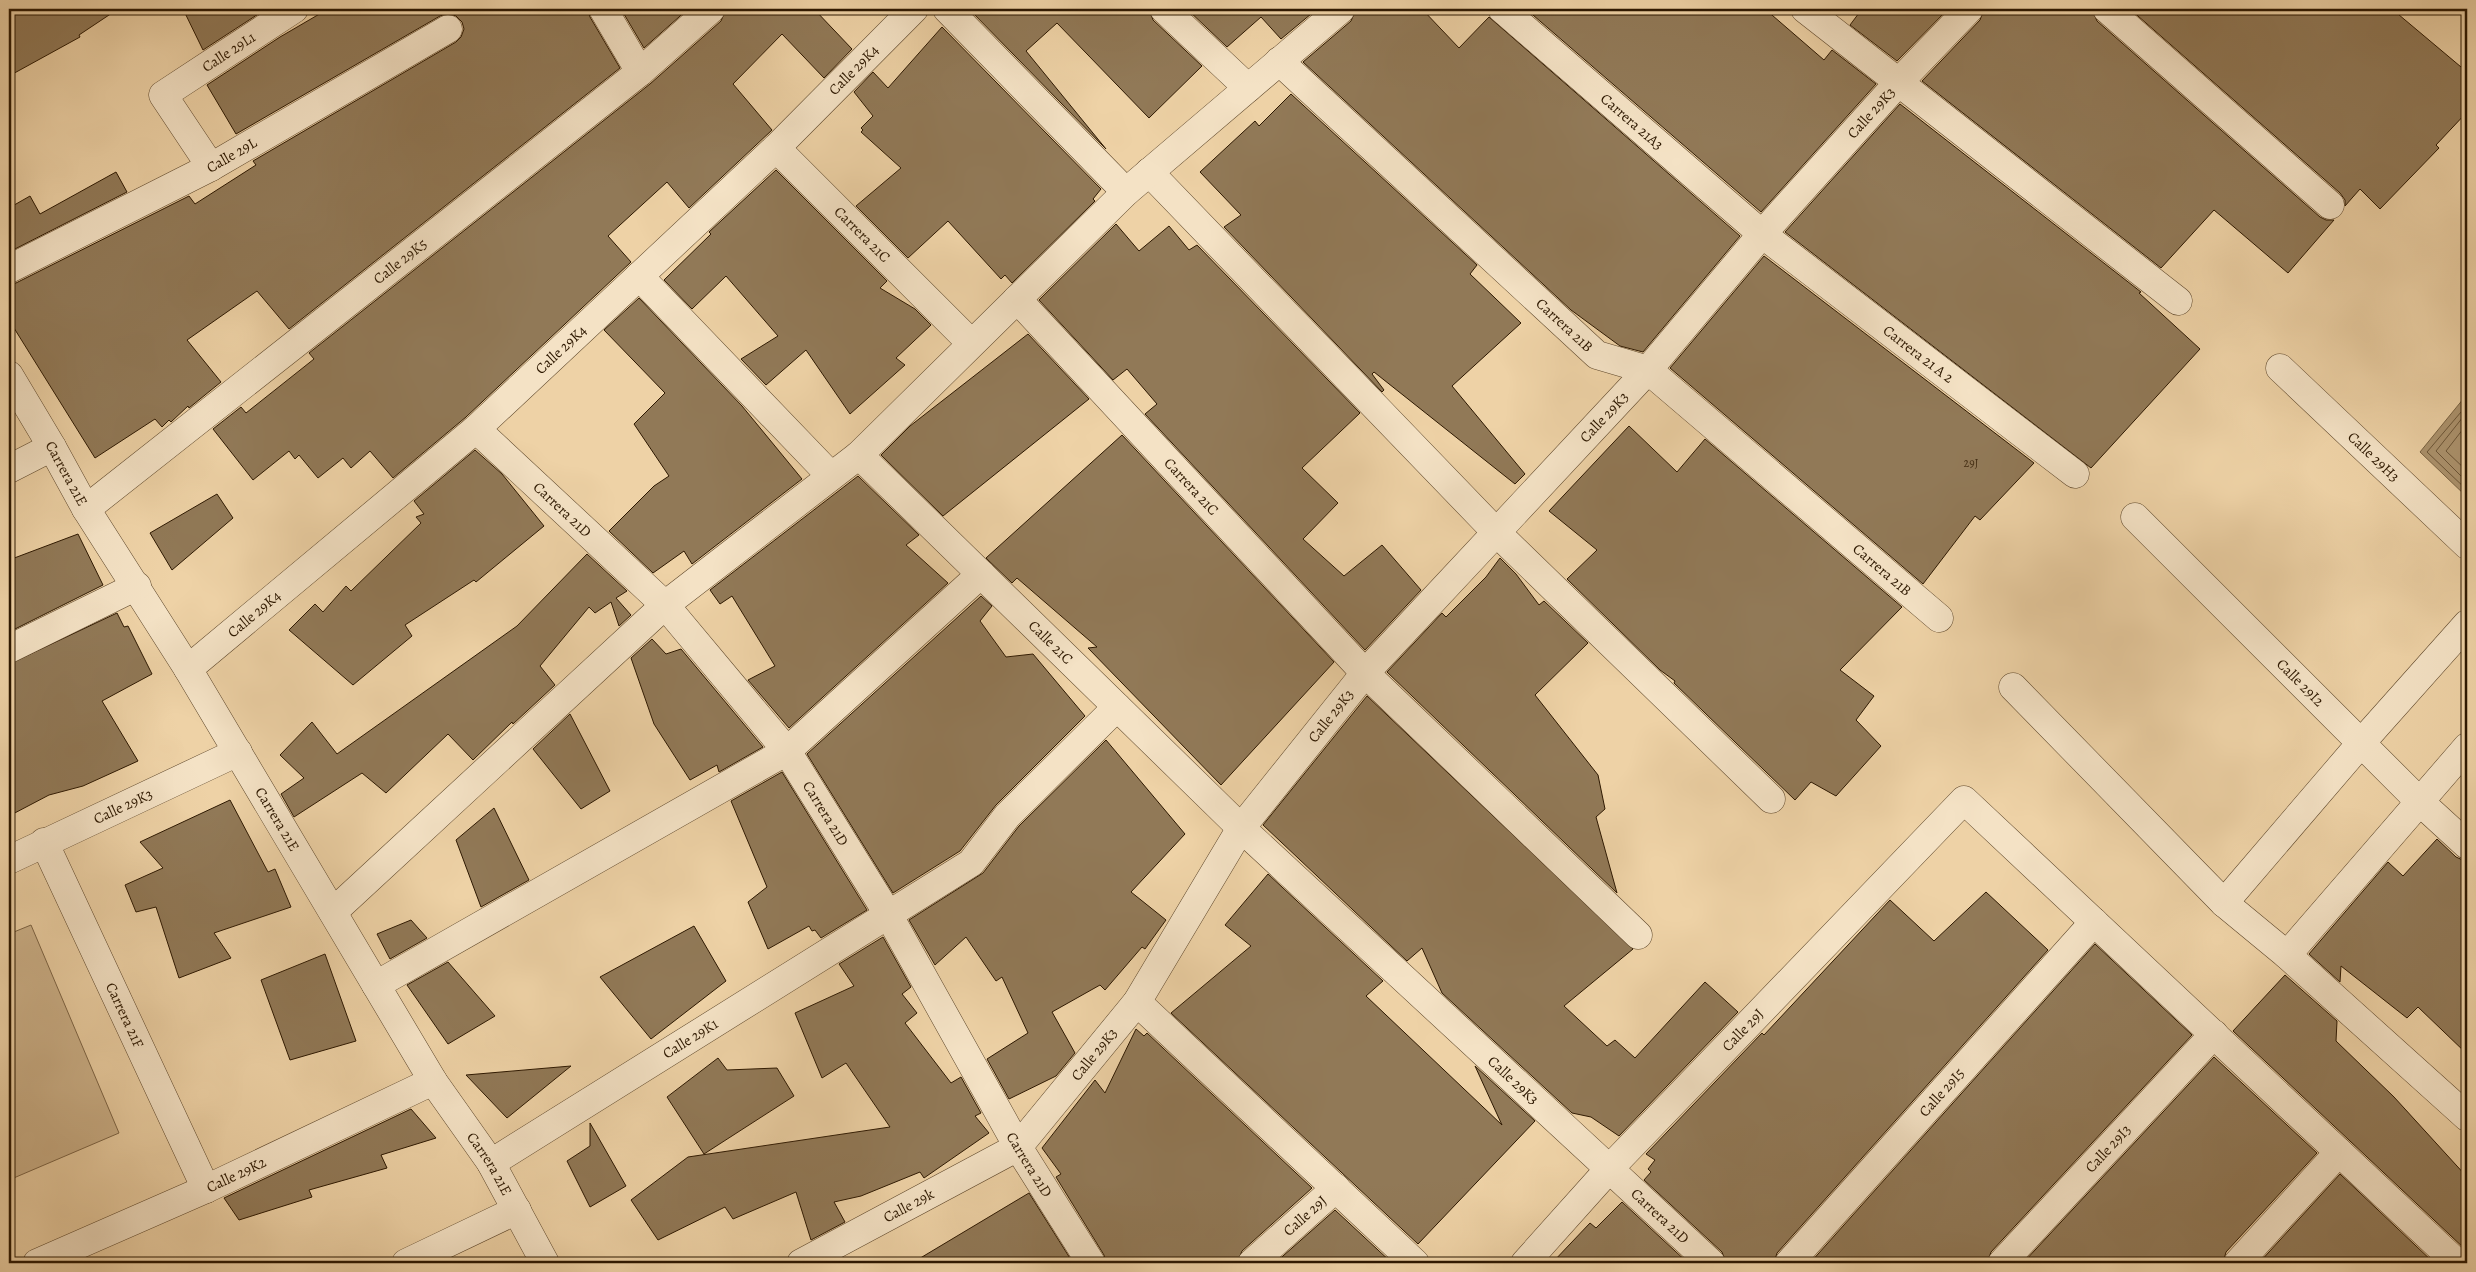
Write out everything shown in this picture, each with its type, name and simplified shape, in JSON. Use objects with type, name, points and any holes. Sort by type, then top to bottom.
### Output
[{"type":"street","name":"Calle 29L1","points":[[211,167],[162,95],[294,9]]},
{"type":"street","points":[[603,9],[640,72]]},
{"type":"street","name":"Calle 29K5","points":[[86,509],[640,72],[711,9]]},
{"type":"street","name":"Calle 29K4","points":[[188,668],[476,430],[776,148],[914,9]]},
{"type":"street","points":[[947,9],[1126,192]]},
{"type":"street","points":[[1164,9],[1248,88]]},
{"type":"street","points":[[333,912],[666,605],[859,455],[1126,192],[1341,9]]},
{"type":"street","name":"Carrera 21A3","points":[[1502,9],[1762,234]]},
{"type":"street","points":[[1805,9],[2178,301]]},
{"type":"street","name":"Calle 29K3","points":[[1018,1147],[1137,1002],[1241,828],[1365,673],[1648,370],[1762,234],[1898,83],[1969,9]]},
{"type":"street","points":[[2107,9],[2330,205]]},
{"type":"street","name":"Calle 29L","points":[[9,268],[211,167],[448,29]]},
{"type":"street","name":"Carrera 21B","points":[[1279,61],[1596,355],[1648,370],[1939,618]]},
{"type":"street","name":"Carrera 21C","points":[[776,148],[971,343]]},
{"type":"street","points":[[1149,172],[1497,533],[1771,799]]},
{"type":"street","name":"Carrera 21 A 2","points":[[1762,234],[2075,474]]},
{"type":"street","points":[[639,276],[831,476]]},
{"type":"street","name":"Carrera 21C","points":[[1017,299],[1365,673],[1638,935]]},
{"type":"street","name":"Calle 29H3","points":[[2280,368],[2467,545]]},
{"type":"street","name":"Carrera 21E","points":[[9,376],[52,447],[86,509],[188,668],[433,1081],[492,1164],[545,1263]]},
{"type":"street","name":"Carrera 21D","points":[[476,430],[666,605],[787,750],[888,914],[1018,1147],[1091,1263]]},
{"type":"street","points":[[9,469],[52,447]]},
{"type":"street","name":"Calle 21C","points":[[859,455],[1241,828]]},
{"type":"street","name":"Calle 29I2","points":[[2135,517],[2419,801],[2467,845]]},
{"type":"street","points":[[376,985],[787,750],[981,574]]},
{"type":"street","points":[[9,649],[137,586]]},
{"type":"street","points":[[2224,903],[2361,743],[2467,624]]},
{"type":"street","points":[[2013,687],[2224,903],[2287,955],[2467,1117]]},
{"type":"street","name":"Calle 29K1","points":[[492,1164],[888,914],[971,864],[1007,816],[1117,707]]},
{"type":"street","points":[[2287,955],[2467,747]]},
{"type":"street","name":"Calle 29K3","points":[[9,860],[238,752]]},
{"type":"street","name":"Calle 29J","points":[[1525,1263],[1610,1168],[1964,800],[2094,922]]},
{"type":"street","name":"Calle 29K3","points":[[1241,828],[1610,1168]]},
{"type":"street","name":"Carrera 21F","points":[[44,842],[206,1189]]},
{"type":"street","points":[[2094,922],[2457,1263]]},
{"type":"street","name":"Calle 29I5","points":[[1789,1263],[2094,922]]},
{"type":"street","points":[[1137,1002],[1415,1263]]},
{"type":"street","name":"Calle 29I3","points":[[2002,1263],[2214,1034]]},
{"type":"street","name":"Calle 29K2","points":[[37,1263],[206,1189],[433,1081]]},
{"type":"street","name":"Calle 29k","points":[[801,1263],[1018,1147]]},
{"type":"street","points":[[2238,1263],[2339,1152]]},
{"type":"street","name":"Carrera 21D","points":[[1610,1168],[1711,1263]]},
{"type":"street","name":"Calle 29J","points":[[1252,1263],[1336,1188]]},
{"type":"street","points":[[406,1263],[516,1210]]},
{"type":"shaded area","points":[[31,925],[119,1133],[9,1180],[9,934]]},
{"type":"water","points":[[2464,398],[2467,402],[2467,497],[2420,452]]},
{"type":"building","points":[[9,9],[118,9],[79,35],[80,37],[9,76]]},
{"type":"building","points":[[183,9],[266,9],[203,50]]},
{"type":"building","points":[[328,9],[587,9],[620,68],[289,329],[257,291],[187,340],[221,382],[189,408],[188,406],[171,422],[169,420],[162,427],[155,419],[95,458],[9,320],[9,285],[189,196],[195,204],[256,165],[253,161],[456,42],[461,37],[464,29],[462,22],[456,16],[448,13],[440,16],[236,134],[207,85],[280,37]]},
{"type":"building","points":[[621,9],[688,9],[644,48]]},
{"type":"building","points":[[726,9],[814,9],[852,49],[824,78],[782,34],[733,84],[772,130],[689,208],[667,182],[608,236],[631,262],[466,417],[393,478],[370,451],[351,468],[343,458],[318,478],[299,455],[295,459],[289,451],[253,480],[213,429],[241,407],[246,413],[314,359],[309,353],[650,84],[721,21]]},
{"type":"building","points":[[969,9],[1149,9],[1153,20],[1202,66],[1149,118],[1057,23],[1026,51],[1106,149]]},
{"type":"building","points":[[1187,9],[1317,9],[1281,39],[1261,17],[1227,47]]},
{"type":"building","points":[[1356,9],[1422,9],[1459,48],[1489,17],[1740,236],[1643,352],[1620,346],[1571,310],[1303,62],[1351,21]]},
{"type":"building","points":[[1526,9],[1765,9],[1824,60],[1832,50],[1876,84],[1761,212]]},
{"type":"building","points":[[1862,9],[1948,9],[1897,61],[1850,25]]},
{"type":"building","points":[[1984,9],[2092,9],[2097,21],[2320,217],[2326,220],[2334,220],[2288,273],[2214,210],[2161,268],[1922,81],[1980,20]]},
{"type":"building","points":[[2130,9],[2392,9],[2467,72],[2467,112],[2436,145],[2439,148],[2380,209],[2360,189],[2345,206],[2345,200],[2340,193]]},
{"type":"building","points":[[942,27],[1101,189],[1093,199],[1095,201],[1012,283],[1005,275],[1001,279],[948,221],[908,258],[856,206],[901,168],[861,132],[863,130],[861,128],[873,116],[854,92],[873,72],[888,88]]},
{"type":"building","points":[[1291,94],[1477,265],[1470,274],[1521,323],[1452,386],[1525,474],[1515,484],[1374,372],[1372,374],[1384,390],[1382,392],[1224,227],[1241,215],[1200,172],[1255,121],[1259,126]]},
{"type":"building","points":[[1900,104],[2141,292],[2139,293],[2200,349],[2091,468],[1785,232]]},
{"type":"building","points":[[776,170],[887,281],[880,288],[915,309],[931,325],[896,358],[905,365],[850,414],[806,350],[766,385],[741,359],[778,336],[726,276],[692,309],[664,280],[711,234],[709,232]]},
{"type":"building","points":[[116,172],[127,192],[9,252],[9,208],[30,196],[40,214]]},
{"type":"building","points":[[1116,224],[1139,251],[1169,226],[1189,250],[1197,245],[1360,413],[1302,468],[1338,503],[1303,539],[1344,576],[1382,545],[1421,590],[1365,650],[1145,414],[1157,404],[1127,369],[1113,380],[1039,300]]},
{"type":"building","points":[[1764,256],[2034,463],[1980,520],[1975,516],[1923,584],[1670,368]]},
{"type":"building","points":[[639,298],[742,406],[802,479],[692,564],[684,551],[653,573],[609,531],[654,486],[669,476],[634,424],[665,393],[604,330]]},
{"type":"building","points":[[1028,334],[1089,399],[943,516],[881,455],[910,426]]},
{"type":"building","points":[[1629,426],[1677,472],[1705,439],[1902,607],[1840,670],[1874,696],[1856,720],[1881,746],[1836,796],[1811,782],[1795,800],[1674,683],[1675,681],[1660,670],[1567,579],[1597,550],[1549,511]]},
{"type":"building","points":[[1122,435],[1334,662],[1221,785],[1088,648],[1097,647],[1017,578],[1012,583],[986,558]]},
{"type":"building","points":[[475,450],[502,474],[544,526],[476,582],[474,580],[405,625],[412,636],[353,685],[289,630],[315,604],[323,612],[346,586],[351,591],[421,523],[416,517],[424,514],[414,501]]},
{"type":"building","points":[[858,476],[919,535],[906,545],[948,583],[789,728],[748,680],[775,666],[732,596],[720,604],[710,590]]},
{"type":"building","points":[[217,494],[233,518],[172,570],[150,533]]},
{"type":"building","points":[[78,534],[103,585],[9,632],[9,560]]},
{"type":"building","points":[[587,554],[627,591],[616,598],[631,615],[619,626],[611,602],[595,613],[589,607],[540,666],[555,685],[513,724],[512,722],[473,760],[448,734],[386,793],[362,773],[294,817],[281,794],[304,778],[280,755],[312,722],[337,754],[517,626]]},
{"type":"building","points":[[1500,558],[1516,574],[1539,605],[1544,601],[1588,643],[1535,695],[1598,775],[1605,809],[1596,817],[1617,893],[1387,672],[1442,613],[1446,617],[1486,577]]},
{"type":"building","points":[[981,596],[992,606],[980,621],[1006,657],[1033,654],[1085,716],[996,805],[960,851],[893,893],[807,754]]},
{"type":"building","points":[[117,613],[124,627],[128,626],[152,674],[102,701],[138,761],[83,786],[49,795],[9,816],[9,664]]},
{"type":"building","points":[[652,639],[666,654],[681,649],[763,747],[719,772],[717,765],[690,780],[654,724],[631,658]]},
{"type":"building","points":[[1367,696],[1633,949],[1564,1006],[1607,1046],[1615,1040],[1635,1058],[1705,982],[1738,1012],[1619,1136],[1591,1117],[1572,1113],[1442,993],[1422,948],[1407,961],[1263,825]]},
{"type":"building","points":[[570,714],[610,791],[581,809],[533,749]]},
{"type":"building","points":[[1106,740],[1185,834],[1131,892],[1166,920],[1145,949],[1142,947],[1105,990],[1100,985],[1052,1012],[1075,1053],[1056,1076],[1009,1099],[987,1059],[1028,1033],[1002,977],[996,981],[966,937],[935,965],[909,920],[983,873],[1019,826]]},
{"type":"building","points":[[782,772],[867,910],[821,938],[809,926],[768,949],[748,902],[767,887],[731,801]]},
{"type":"building","points":[[230,800],[268,872],[275,869],[291,907],[214,933],[231,958],[179,978],[156,907],[136,912],[125,885],[163,868],[140,842]]},
{"type":"building","points":[[494,808],[529,880],[481,907],[456,840]]},
{"type":"building","points":[[2437,839],[2456,857],[2467,862],[2467,1054],[2418,1007],[2407,1018],[2341,966],[2340,982],[2309,954],[2388,862],[2403,876]]},
{"type":"building","points":[[1268,874],[1383,981],[1366,996],[1502,1125],[1475,1066],[1535,1121],[1418,1244],[1171,1013],[1251,946],[1225,925]]},
{"type":"building","points":[[1986,892],[2048,950],[1777,1253],[1774,1263],[1726,1263],[1722,1252],[1644,1180],[1651,1172],[1648,1169],[1655,1160],[1646,1154],[1762,1033],[1764,1035],[1890,900],[1934,941]]},
{"type":"building","points":[[411,920],[427,938],[390,959],[377,934]]},
{"type":"building","points":[[694,926],[726,981],[651,1039],[600,977]]},
{"type":"building","points":[[883,937],[911,987],[902,994],[917,1013],[905,1023],[951,1083],[961,1077],[981,1113],[975,1116],[989,1133],[924,1178],[920,1172],[861,1196],[834,1202],[845,1222],[811,1240],[796,1192],[733,1219],[725,1207],[658,1240],[631,1200],[688,1157],[890,1127],[846,1063],[822,1078],[795,1013],[854,986],[839,964]]},
{"type":"building","points":[[2095,944],[2192,1035],[1991,1252],[1987,1263],[1810,1263]]},
{"type":"building","points":[[325,954],[356,1041],[290,1060],[261,980]]},
{"type":"building","points":[[448,962],[495,1016],[448,1044],[407,985]]},
{"type":"building","points":[[2285,975],[2337,1021],[2336,1041],[2394,1097],[2467,1177],[2467,1251],[2233,1031]]},
{"type":"building","points":[[1136,1029],[1144,1036],[1147,1033],[1312,1188],[1242,1251],[1237,1263],[1106,1263],[1104,1255],[1056,1177],[1061,1174],[1042,1148],[1095,1080],[1105,1093]]},
{"type":"building","points":[[2214,1057],[2317,1153],[2226,1252],[2223,1263],[2023,1263]]},
{"type":"building","points":[[718,1058],[727,1070],[777,1068],[794,1096],[704,1154],[667,1097]]},
{"type":"building","points":[[571,1066],[507,1118],[466,1075]]},
{"type":"building","points":[[411,1109],[436,1138],[381,1155],[387,1168],[309,1190],[312,1197],[239,1220],[224,1198]]},
{"type":"building","points":[[590,1123],[626,1186],[590,1207],[567,1161],[590,1146]]},
{"type":"building","points":[[2340,1174],[2434,1263],[2259,1263]]},
{"type":"building","points":[[1029,1193],[1073,1263],[912,1263]]},
{"type":"building","points":[[1622,1202],[1688,1263],[1552,1263],[1590,1223],[1596,1228]]},
{"type":"building","points":[[1335,1210],[1392,1263],[1275,1263]]}]
